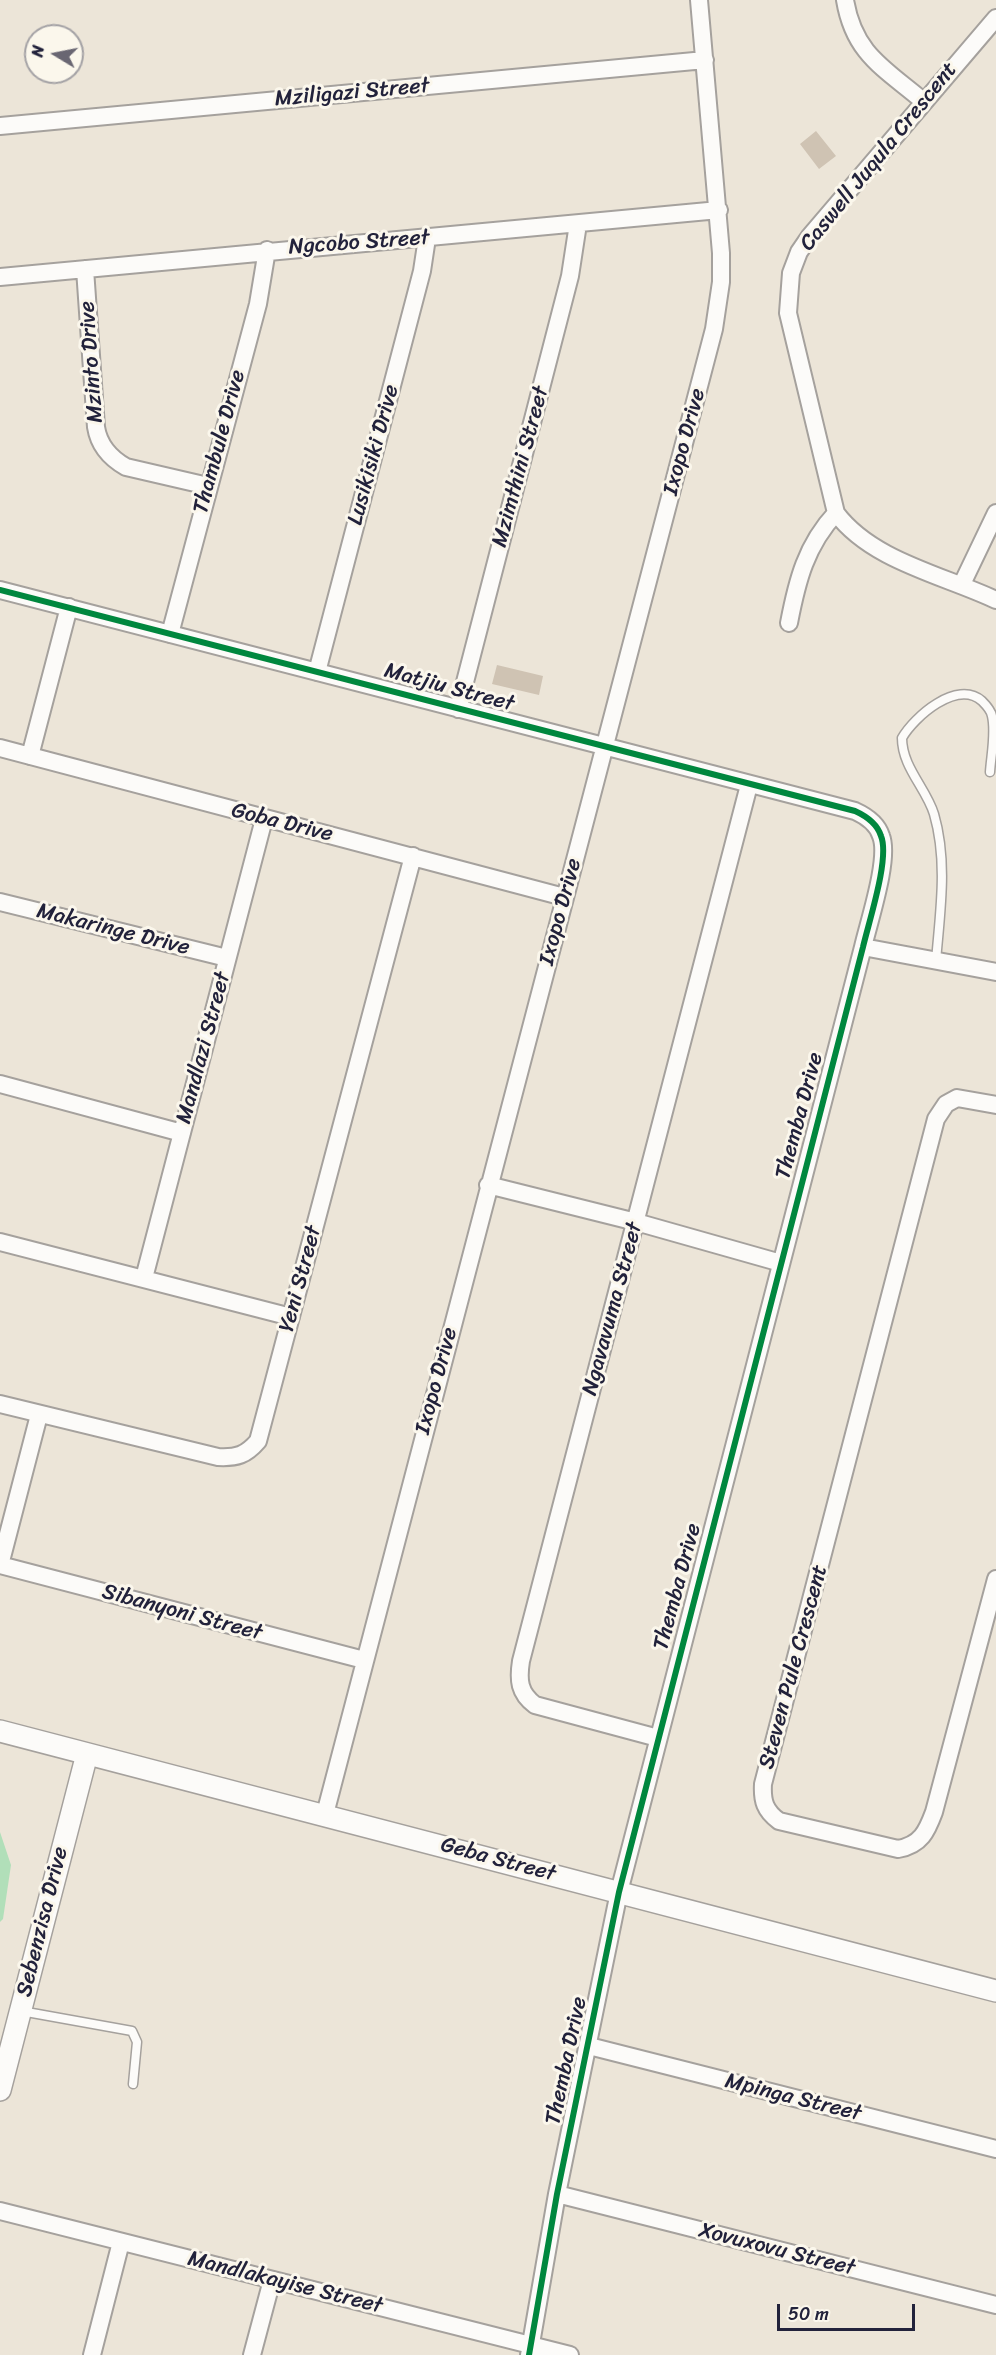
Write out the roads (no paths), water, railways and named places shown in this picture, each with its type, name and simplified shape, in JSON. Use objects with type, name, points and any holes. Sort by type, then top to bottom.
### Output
[{"type":"street","name":"Ixopo Drive","points":[[325,1814],[714,329],[721,282],[719,210],[699,0]]},
{"type":"street","points":[[845,0],[852,32],[860,45],[923,101]]},
{"type":"street","name":"Caswell Juqula Crescent","points":[[996,18],[810,236],[799,252],[787,292],[792,338],[836,513],[848,529],[869,544],[996,600]]},
{"type":"street","name":"Mziligazi Street","points":[[0,126],[705,60]]},
{"type":"street","name":"Ngcobo Street","points":[[0,277],[267,250],[427,238],[719,210]]},
{"type":"street","name":"Mzimthini Street","points":[[458,709],[570,276],[578,224]]},
{"type":"street","name":"Lusikisiki Drive","points":[[317,672],[419,283],[427,238]]},
{"type":"street","name":"Thambule Drive","points":[[170,634],[258,304],[267,250]]},
{"type":"street","name":"Mzinto Drive","points":[[85,269],[96,427],[102,446],[117,462],[126,467],[208,486]]},
{"type":"street","points":[[789,623],[797,583],[807,553],[820,530],[836,513]]},
{"type":"street","points":[[962,584],[996,513]]},
{"type":"street","name":"Matjiu Street","points":[[0,590],[855,811],[867,817],[881,833]]},
{"type":"street","points":[[30,756],[69,608]]},
{"type":"street","name":"Goba Drive","points":[[0,748],[564,897]]},
{"type":"street","name":"Ngavavuma Street","points":[[658,1738],[536,1705],[527,1699],[519,1680],[521,1661],[749,785]]},
{"type":"street","name":"Mandlazi Street","points":[[144,1278],[264,819]]},
{"type":"street","name":"Themba Drive","points":[[530,2350],[557,2194],[619,1892],[863,946],[884,854],[881,833]]},
{"type":"street","name":"Yeni Street","points":[[0,1404],[218,1457],[238,1456],[249,1452],[258,1441],[413,856]]},
{"type":"street","name":"Makaringe Drive","points":[[0,902],[227,958]]},
{"type":"street","points":[[863,946],[996,972]]},
{"type":"street","points":[[0,1084],[182,1133]]},
{"type":"street","name":"Steven Pule Crescent","points":[[996,1105],[957,1098],[945,1104],[936,1119],[763,1784],[762,1798],[770,1815],[779,1821],[898,1849],[911,1846],[924,1836],[934,1812],[996,1579]]},
{"type":"street","points":[[488,1185],[636,1222],[781,1263]]},
{"type":"street","points":[[0,1242],[291,1317]]},
{"type":"street","points":[[0,1565],[39,1415]]},
{"type":"street","name":"Sibanyoni Street","points":[[0,1565],[364,1660]]},
{"type":"street","name":"Geba Street","points":[[0,1731],[325,1814],[996,1992]]},
{"type":"street","name":"Sebenzisa Drive","points":[[0,2090],[87,1754]]},
{"type":"street","name":"Mpinga Street","points":[[589,2046],[996,2149]]},
{"type":"street","name":"Xovuxovu Street","points":[[557,2194],[996,2305]]},
{"type":"street","name":"Mandlakayise Street","points":[[0,2211],[272,2280],[530,2350],[570,2355]]},
{"type":"street","points":[[92,2355],[121,2242]]},
{"type":"street","points":[[252,2355],[272,2280]]},
{"type":"lane","points":[[936,961],[943,862],[929,800],[907,762],[902,738],[908,728],[945,699],[966,695],[978,698],[987,706],[992,717],[990,772]]},
{"type":"lane","points":[[20,2011],[132,2031],[137,2042],[133,2084]]}]
